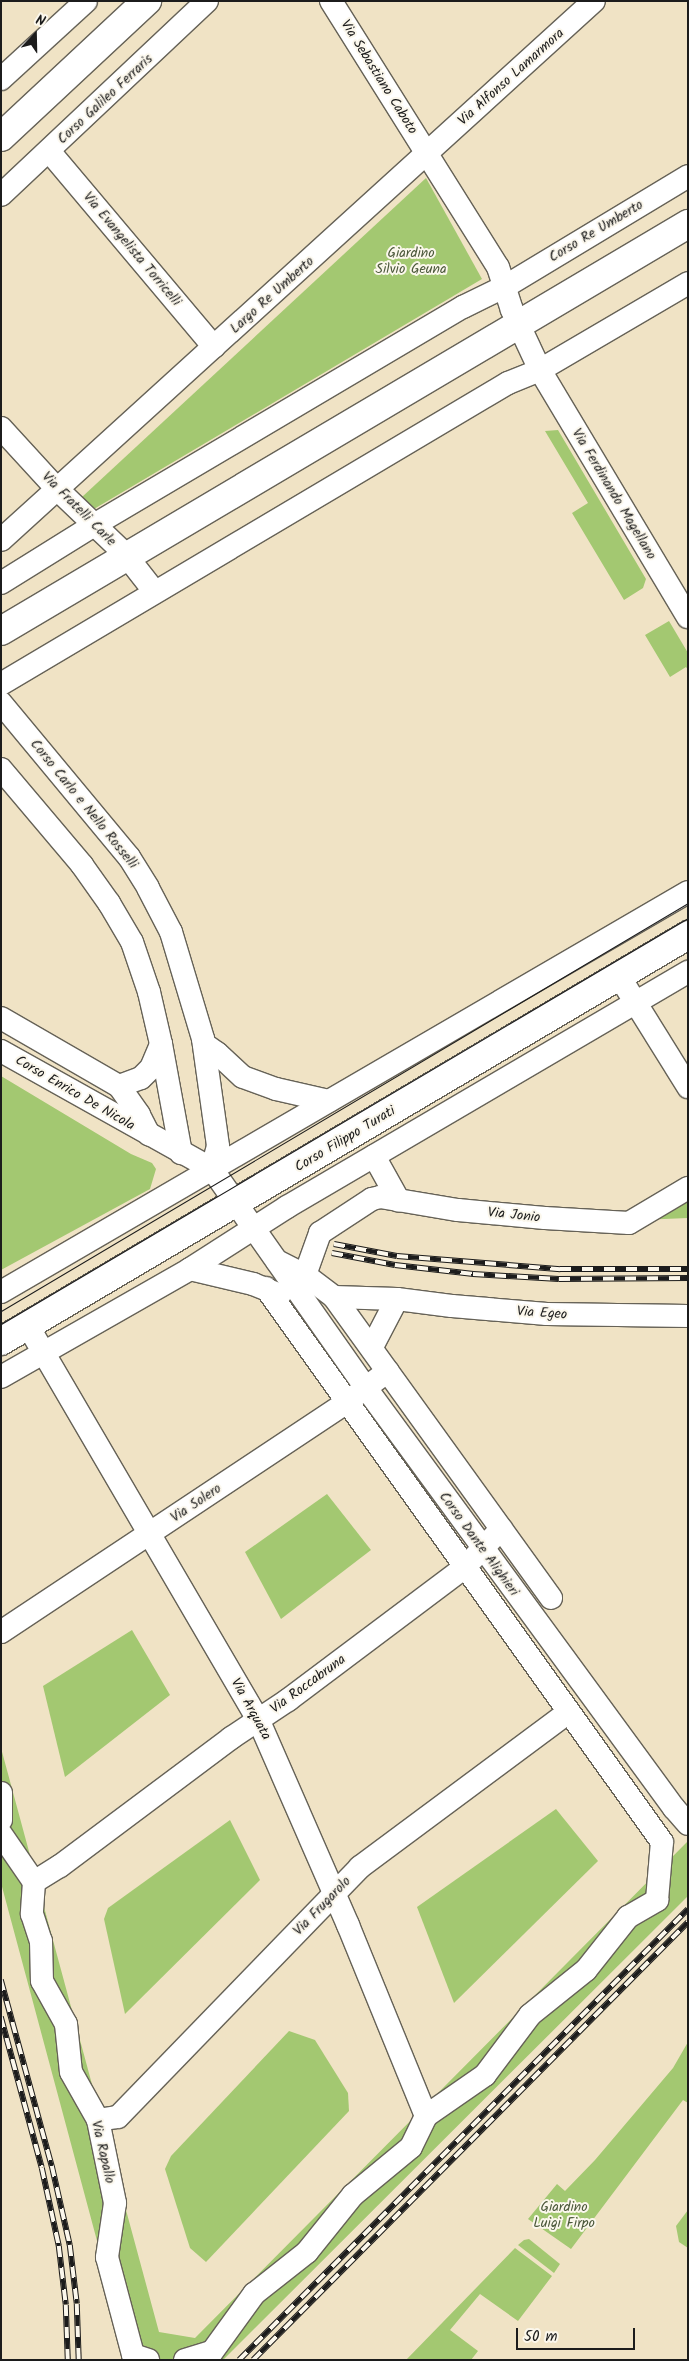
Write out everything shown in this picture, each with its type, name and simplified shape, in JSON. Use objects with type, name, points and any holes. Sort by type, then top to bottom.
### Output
[{"type":"main road","points":[[1,137],[147,1]]},
{"type":"main road","points":[[1,631],[688,224]]},
{"type":"main road","name":"Corso Filippo Turati","points":[[1,1341],[688,935]]},
{"type":"street","points":[[1,79],[86,1]]},
{"type":"street","name":"Corso Galileo Ferraris","points":[[1,195],[207,1]]},
{"type":"street","name":"Via Sebastiano Caboto","points":[[332,1],[427,154]]},
{"type":"street","name":"Via Alfonso Lamarmora","points":[[427,154],[594,1]]},
{"type":"street","name":"Via Evangelista Torricelli","points":[[49,151],[214,347]]},
{"type":"street","points":[[427,154],[498,267],[519,324],[540,370]]},
{"type":"street","name":"Largo Re Umberto","points":[[1,540],[56,488],[427,154]]},
{"type":"street","name":"Corso Re Umberto","points":[[506,286],[688,176]]},
{"type":"street","points":[[1,684],[154,591],[508,383],[540,370],[688,283]]},
{"type":"street","points":[[1,583],[94,525],[463,307],[506,286]]},
{"type":"street","name":"Via Ferdinando Magellano","points":[[540,370],[688,617]]},
{"type":"street","name":"Via Fratelli Carle","points":[[1,428],[56,488],[126,556],[154,591]]},
{"type":"street","name":"Corso Carlo e Nello Rosselli","points":[[1,703],[102,822],[129,857],[148,888],[170,932],[204,1044],[218,1146],[212,1169]]},
{"type":"street","points":[[1,769],[82,865],[109,902],[132,942],[149,992],[161,1044],[181,1153],[212,1169],[235,1204]]},
{"type":"street","points":[[1,1292],[688,892]]},
{"type":"street","name":"Corso Filippo Turati","points":[[1,1376],[190,1269],[374,1156],[688,972]]},
{"type":"street","points":[[619,976],[688,1087]]},
{"type":"street","name":"Corso Enrico De Nicola","points":[[1,1018],[119,1086],[140,1115],[149,1135]]},
{"type":"street","name":"Corso Enrico De Nicola","points":[[119,1086],[142,1078],[151,1068],[161,1044]]},
{"type":"street","points":[[204,1044],[217,1053],[243,1077],[276,1089],[329,1101]]},
{"type":"street","name":"Corso Enrico De Nicola","points":[[1,1051],[181,1153]]},
{"type":"street","points":[[374,1156],[399,1201]]},
{"type":"street","name":"Via Jonio","points":[[305,1274],[320,1233],[372,1199],[380,1197],[399,1201],[545,1218],[629,1223],[688,1188]]},
{"type":"street","name":"Corso Dante Alighieri","points":[[235,1204],[483,1549],[674,1808],[688,1824]]},
{"type":"street","points":[[275,1260],[275,1293]]},
{"type":"street","name":"Corso Dante Alighieri","points":[[275,1260],[305,1274],[334,1297],[372,1347],[551,1598]]},
{"type":"street","points":[[190,1269],[275,1293],[312,1312]]},
{"type":"street","name":"Corso Dante Alighieri","points":[[275,1293],[288,1319],[464,1568],[662,1842],[657,1900],[628,1916],[586,1970],[530,2015],[485,2075],[426,2116]]},
{"type":"street","name":"Via Egeo","points":[[334,1297],[397,1299],[547,1314],[688,1316]]},
{"type":"street","points":[[372,1347],[397,1299]]},
{"type":"street","name":"Via Arquata","points":[[28,1326],[258,1719],[334,1892],[426,2116]]},
{"type":"street","name":"Via Solero","points":[[1,1632],[347,1402],[388,1371]]},
{"type":"street","name":"Via Roccabruna","points":[[34,1882],[60,1866],[464,1568],[500,1528]]},
{"type":"street","name":"Via Frugarolo","points":[[98,2120],[118,2117],[360,1867],[569,1712]]},
{"type":"street","points":[[1,1793],[1,1820]]},
{"type":"street","points":[[1,1834],[34,1882]]},
{"type":"street","name":"Via Rapallo","points":[[34,1882],[32,1914],[41,1941],[42,1982],[66,2024],[70,2072],[98,2120],[114,2203],[107,2257],[134,2356],[148,2360]]},
{"type":"street","points":[[185,2360],[212,2352],[254,2294],[307,2252],[353,2195],[411,2147],[426,2116]]},
{"type":"green space","name":"Giardino Silvio Geuna","points":[[426,178],[482,279],[94,509],[82,497]]},
{"type":"green space","points":[[558,430],[646,579],[643,588],[624,600],[572,513],[588,503],[545,431]]},
{"type":"green space","points":[[669,621],[688,653],[688,670],[686,667],[670,677],[645,635]]},
{"type":"green space","points":[[1,1076],[131,1154],[152,1163],[156,1169],[150,1189],[1,1270]]},
{"type":"green space","points":[[688,1192],[688,1218],[640,1220]]},
{"type":"green space","points":[[327,1494],[371,1550],[281,1619],[245,1552]]},
{"type":"green space","points":[[132,1630],[170,1695],[65,1777],[43,1686]]},
{"type":"green space","points":[[1,1748],[159,2332],[195,2338],[687,1842],[688,1896],[223,2360],[129,2360],[1,1883]]},
{"type":"green space","points":[[556,1809],[598,1861],[454,2003],[417,1907]]},
{"type":"green space","points":[[230,1820],[260,1880],[125,2014],[104,1919],[108,1908]]},
{"type":"green space","points":[[289,2031],[315,2040],[348,2093],[349,2111],[206,2262],[190,2248],[165,2169],[171,2156]]},
{"type":"green space","name":"Giardino Luigi Firpo","points":[[688,2042],[688,2103],[683,2100],[571,2249],[528,2219],[557,2184],[565,2191],[595,2160],[673,2068]]},
{"type":"green space","points":[[688,2210],[688,2248],[679,2242],[676,2226]]},
{"type":"green space","points":[[529,2239],[560,2264],[554,2273],[518,2245],[524,2240]]},
{"type":"green space","points":[[515,2248],[552,2276],[518,2321],[480,2294],[450,2330],[478,2351],[471,2360],[406,2360]]},
{"type":"tram line","points":[[1,1311],[688,903]]},
{"type":"tram line","points":[[1,1324],[688,918]]},
{"type":"railway","points":[[334,1244],[397,1256],[560,1269],[688,1269]]},
{"type":"railway","points":[[332,1253],[395,1265],[473,1274],[559,1279],[688,1278]]},
{"type":"railway","points":[[239,2360],[688,1909]]},
{"type":"railway","points":[[253,2360],[688,1922]]},
{"type":"railway","points":[[1,1980],[52,2166],[70,2245],[77,2304],[79,2360]]},
{"type":"railway","points":[[1,2017],[42,2168],[59,2246],[66,2305],[68,2360]]}]
